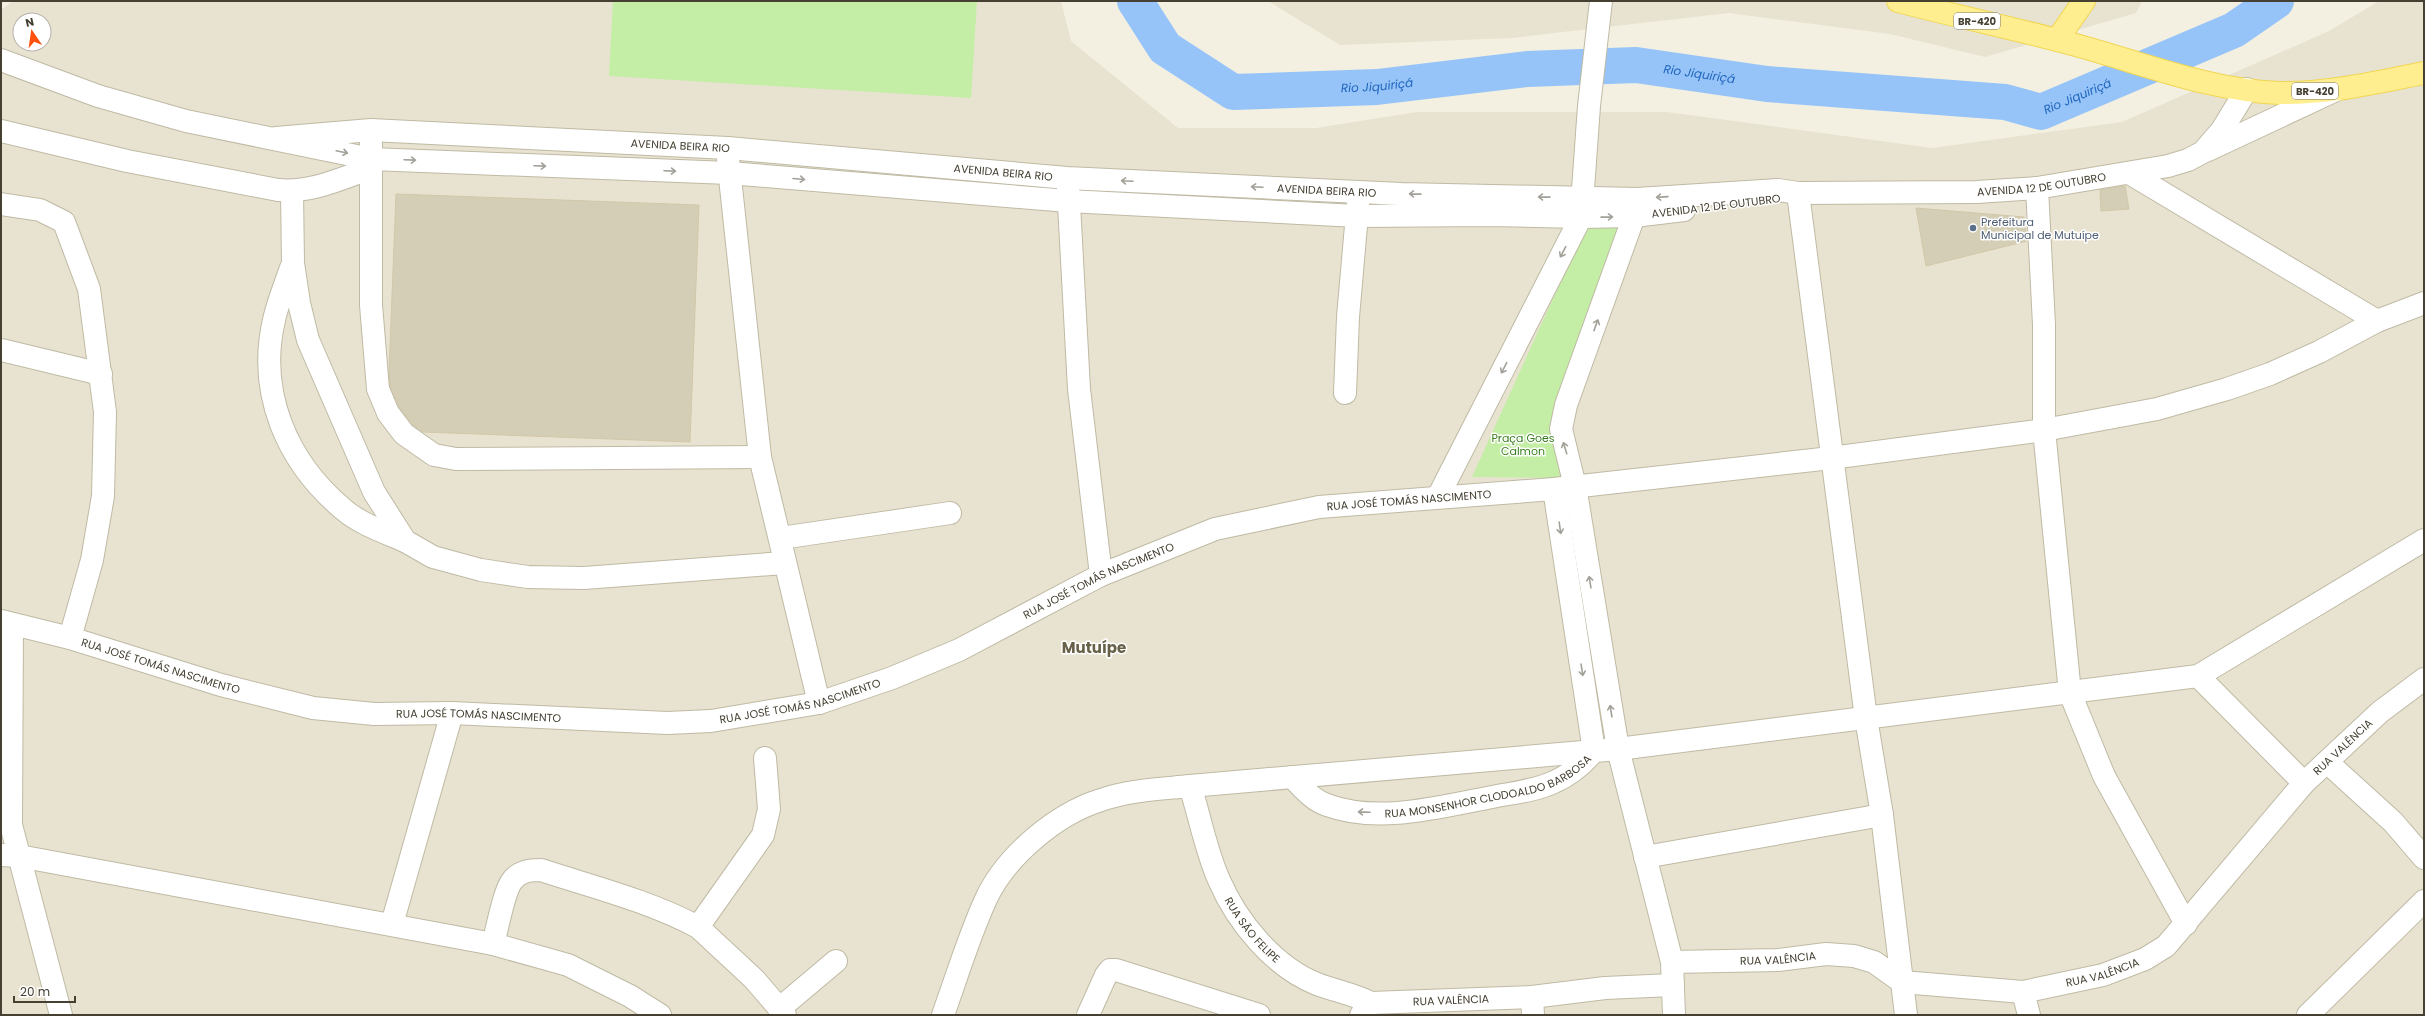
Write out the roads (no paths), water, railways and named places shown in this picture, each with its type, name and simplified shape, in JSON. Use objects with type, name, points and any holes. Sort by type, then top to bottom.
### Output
[{"type":"main road","name":"BR-420","points":[[1898,1],[2062,42],[2205,82],[2247,89],[2285,93],[2339,88],[2424,73]]},
{"type":"main road","points":[[2062,42],[2084,1]]},
{"type":"street","points":[[1438,497],[1582,208],[1589,106],[1600,4]]},
{"type":"street","points":[[1,60],[98,96],[186,121],[276,138],[371,163]]},
{"type":"street","points":[[2203,152],[2339,88]]},
{"type":"street","name":"AVENIDA 12 DE OUTUBRO","points":[[1635,208],[1778,190],[1798,194],[1977,192],[2037,188],[2130,174],[2181,162],[2203,152],[2222,130],[2247,89]]},
{"type":"street","points":[[371,130],[371,305],[378,389],[388,413],[404,434],[434,455],[456,459],[760,457]]},
{"type":"street","name":"AVENIDA BEIRA RIO","points":[[276,138],[371,130],[728,148],[1067,178],[1359,192],[1582,208],[1635,208]]},
{"type":"street","points":[[1,131],[127,162],[292,191],[330,184],[371,163]]},
{"type":"street","points":[[728,148],[729,173],[760,457],[781,538],[784,563],[819,703]]},
{"type":"street","name":"AVENIDA BEIRA RIO","points":[[371,163],[729,173],[1068,201],[1357,216],[1493,215],[1582,208]]},
{"type":"street","points":[[2130,174],[2377,321]]},
{"type":"street","points":[[1067,178],[1079,388],[1101,575]]},
{"type":"street","points":[[2037,188],[2044,325],[2044,430],[2070,693],[2104,776],[2186,924]]},
{"type":"street","points":[[292,191],[292,263],[299,303],[308,340],[374,492],[404,541]]},
{"type":"street","points":[[1345,393],[1348,317],[1359,192]]},
{"type":"street","points":[[1798,194],[1831,458],[1866,718],[1882,815],[1906,1015]]},
{"type":"street","points":[[1,204],[40,210],[64,222],[89,289],[105,412],[103,496],[92,560],[70,638]]},
{"type":"street","points":[[1635,208],[1566,406],[1561,429],[1565,488],[1599,634],[1618,749],[1672,962],[1674,1015]]},
{"type":"street","points":[[292,263],[274,320],[270,364],[274,408],[289,446],[316,482],[343,510],[373,528],[404,541],[433,558],[480,570],[528,577],[584,578],[784,563]]},
{"type":"street","name":"RUA JOSÉ TOMÁS NASCIMENTO","points":[[7,623],[70,638],[222,685],[313,708],[374,714],[452,713],[667,723],[711,721],[819,703],[892,678],[959,650],[1101,575],[1215,529],[1319,507],[1565,488],[1831,458],[2044,430],[2157,409],[2227,389],[2312,355],[2377,321],[2424,303]]},
{"type":"street","points":[[1,350],[101,374]]},
{"type":"street","name":"RUA MONSENHOR CLODOALDO BARBOSA","points":[[1292,777],[1311,796],[1326,805],[1355,811],[1382,812],[1432,809],[1536,789],[1554,782],[1583,764],[1594,751],[1577,638],[1565,488]]},
{"type":"street","points":[[781,538],[950,513]]},
{"type":"street","points":[[943,1015],[987,898],[1000,874],[1032,841],[1050,826],[1101,799],[1190,786],[1618,749],[2198,676],[2424,540]]},
{"type":"street","points":[[7,623],[11,825],[10,855],[61,1015]]},
{"type":"street","points":[[1577,638],[1599,634]]},
{"type":"street","points":[[2198,676],[2304,783]]},
{"type":"street","name":"RUA VALÊNCIA","points":[[1672,962],[1778,960],[1826,954],[1854,956],[1874,962],[1902,982],[2023,992],[2103,975],[2145,960],[2166,946],[2186,924],[2304,783],[2380,712],[2424,679]]},
{"type":"street","points":[[392,924],[452,713]]},
{"type":"street","points":[[698,927],[763,835],[769,809],[764,758]]},
{"type":"street","points":[[2327,762],[2393,822],[2424,858]]},
{"type":"street","name":"RUA SÃO FELIPE","points":[[1190,786],[1219,880],[1252,936],[1276,959],[1316,984],[1354,994],[1366,1009]]},
{"type":"street","points":[[1645,857],[1882,815]]},
{"type":"street","points":[[10,855],[392,924],[493,944],[568,965],[630,996],[660,1015]]},
{"type":"street","points":[[493,944],[512,881],[521,873],[529,870],[541,870],[675,914],[698,927],[744,969],[782,1012],[836,961]]},
{"type":"street","points":[[2308,1015],[2424,901]]},
{"type":"street","points":[[1088,1015],[1106,975],[1110,970],[1116,970],[1226,1011],[1259,1015]]},
{"type":"street","name":"RUA VALÊNCIA","points":[[1366,1009],[1533,1006],[1605,988],[1673,985]]},
{"type":"street","points":[[2023,992],[2029,1015]]},
{"type":"waterway","name":"Rio Jiquiriçá","points":[[1135,1],[1165,48],[1233,92],[1377,87],[1527,69],[1636,65],[1767,84],[2005,102],[2041,112],[2234,30],[2276,1]]},
{"type":"place","name":"Prefeitura Municipal de Mutuípe","points":[[1973,228]]},
{"type":"district","name":"Mutuípe","points":[[1094,648]]},
{"type":"park label","name":"Praça Goes Calmon","points":[[1523,444]]}]
